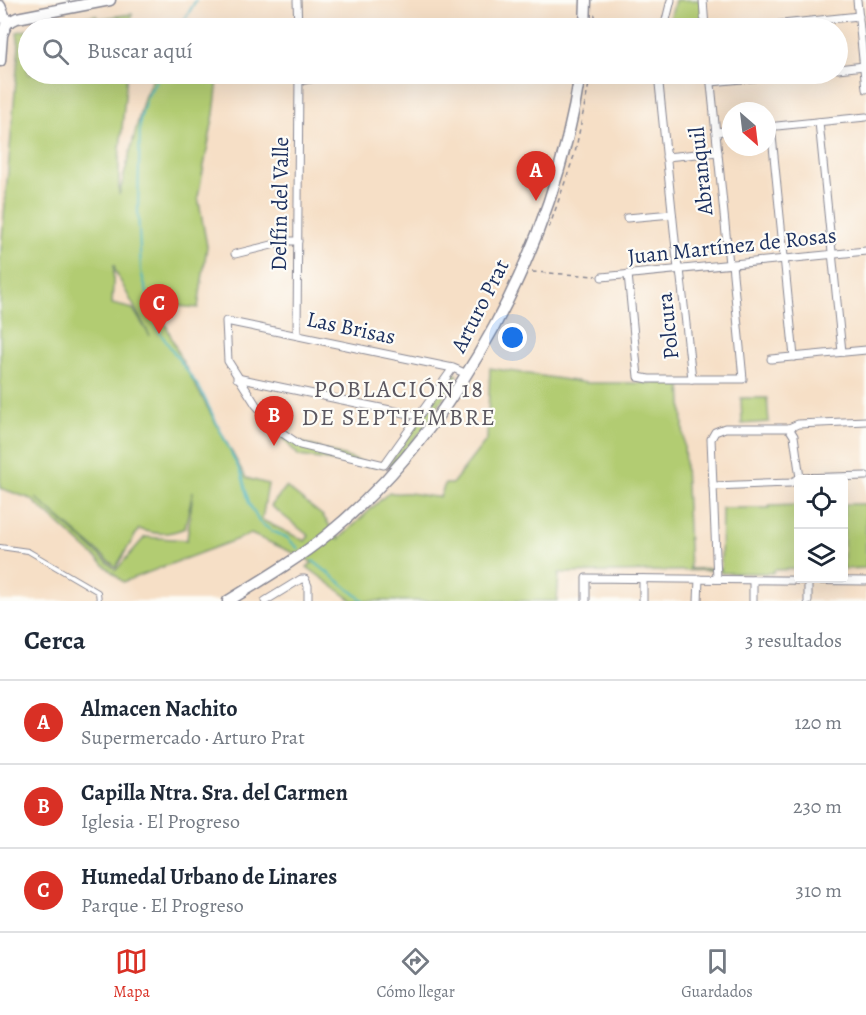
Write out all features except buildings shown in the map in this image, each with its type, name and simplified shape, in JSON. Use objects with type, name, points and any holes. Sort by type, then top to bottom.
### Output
[{"type":"main road","points":[[0,61],[2,35],[7,23],[53,5],[106,0]]},
{"type":"main road","points":[[586,0],[586,18]]},
{"type":"main road","points":[[0,6],[7,23]]},
{"type":"main road","name":"Arturo Prat","points":[[228,601],[325,537],[361,505],[415,447],[444,410],[467,374],[510,295],[544,214],[568,133],[578,84]]},
{"type":"street","points":[[297,0],[298,18]]},
{"type":"street","points":[[666,18],[671,0]]},
{"type":"street","points":[[703,0],[704,18]]},
{"type":"street","points":[[857,0],[866,89]]},
{"type":"street","points":[[840,18],[859,16]]},
{"type":"street","points":[[848,66],[864,61]]},
{"type":"street","name":"Delfín del Valle","points":[[297,334],[299,84]]},
{"type":"street","name":"Polcura","points":[[659,84],[692,379]]},
{"type":"street","name":"Abranquil","points":[[692,379],[743,379],[711,84]]},
{"type":"street","points":[[776,125],[866,117]]},
{"type":"street","points":[[819,122],[842,352]]},
{"type":"street","points":[[716,132],[722,131]]},
{"type":"street","points":[[666,157],[718,152]]},
{"type":"street","points":[[772,156],[794,357]]},
{"type":"street","points":[[627,218],[672,214]]},
{"type":"street","points":[[236,254],[288,241],[298,241]]},
{"type":"street","name":"Juan Martínez de Rosas","points":[[602,277],[866,251]]},
{"type":"street","points":[[628,274],[638,377],[692,379]]},
{"type":"street","name":"Las Brisas","points":[[237,378],[226,354],[226,321],[453,368],[467,374]]},
{"type":"street","points":[[771,359],[866,350]]},
{"type":"street","name":"Arturo Prat","points":[[237,378],[263,414],[278,430],[293,441],[384,465],[453,368]]},
{"type":"street","points":[[237,378],[419,416]]},
{"type":"street","points":[[717,579],[711,439],[715,432],[725,428],[789,428],[798,424],[866,421]]},
{"type":"street","points":[[789,428],[794,436],[800,475]]},
{"type":"street","points":[[848,477],[866,476]]},
{"type":"street","points":[[713,486],[794,481]]},
{"type":"street","points":[[586,601],[586,578],[794,580]]},
{"type":"street","points":[[265,601],[297,580],[305,579],[308,586],[308,601]]},
{"type":"street","points":[[643,579],[643,601]]},
{"type":"street","points":[[698,601],[699,579]]},
{"type":"street","points":[[753,580],[753,601]]},
{"type":"street","points":[[848,581],[866,581]]},
{"type":"street","points":[[808,583],[808,601]]},
{"type":"lane","points":[[0,547],[28,551],[98,592],[99,601]]},
{"type":"path","points":[[528,272],[602,277]]},
{"type":"green space","points":[[675,0],[701,0],[703,18],[670,18]]},
{"type":"green space","points":[[132,14],[131,18],[105,18]]},
{"type":"green space","points":[[96,15],[98,18],[79,18]]},
{"type":"green space","points":[[18,57],[18,84],[126,84],[119,161],[119,195],[144,98],[150,84],[218,84],[198,197],[207,246],[198,308],[157,304],[179,355],[246,478],[268,484],[262,520],[305,541],[309,536],[271,506],[286,487],[323,516],[339,539],[389,492],[440,497],[445,484],[452,484],[487,439],[490,368],[587,383],[681,383],[690,569],[721,568],[722,508],[769,508],[769,506],[794,505],[794,569],[774,570],[773,573],[721,573],[721,570],[559,573],[557,601],[353,601],[307,567],[312,563],[307,559],[251,534],[123,582],[31,499],[0,488],[0,261]],"holes":[[[114,264],[115,271],[150,336],[133,309],[112,304]],[[193,491],[187,540],[145,537],[116,570],[36,498],[116,567],[139,529],[162,533],[185,528]]]},
{"type":"green space","points":[[453,373],[458,375],[423,429],[391,466],[389,464]]},
{"type":"green space","points":[[741,398],[767,398],[769,422],[742,424]]},
{"type":"green space","points":[[264,418],[285,437],[377,467],[299,456]]},
{"type":"green space","points":[[848,504],[866,504],[866,568],[848,569]]},
{"type":"waterway","points":[[186,18],[196,0]]},
{"type":"waterway","points":[[154,84],[147,97],[140,120],[138,211],[141,271],[144,283],[160,333],[200,389],[242,475],[249,503],[259,522],[286,537],[299,549]]},
{"type":"waterway","points":[[313,561],[364,601]]},
{"type":"place","name":"Almacen Nachito","points":[[536,201]]},
{"type":"place","name":"Humedal Urbano de Linares","points":[[159,334]]},
{"type":"place","name":"Capilla Ntra. Sra. del Carmen","points":[[274,446]]},
{"type":"district","name":"POBLACIÓN 18 DE SEPTIEMBRE","points":[[399,403]]}]
